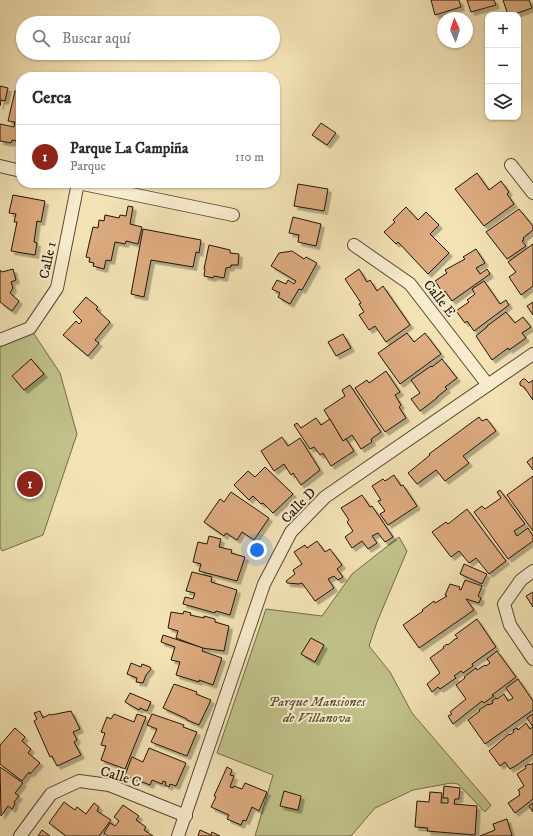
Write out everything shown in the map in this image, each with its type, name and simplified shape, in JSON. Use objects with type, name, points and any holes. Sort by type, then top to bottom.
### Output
[{"type":"street","points":[[511,165],[533,193]]},
{"type":"street","points":[[0,166],[16,170]]},
{"type":"street","name":"Calle 1","points":[[0,340],[30,328],[57,288],[77,188]]},
{"type":"street","points":[[102,188],[233,215]]},
{"type":"street","name":"Calle E","points":[[354,245],[410,284],[488,385]]},
{"type":"street","name":"Calle D","points":[[178,836],[264,584],[291,532],[325,497],[533,354]]},
{"type":"street","points":[[533,571],[521,580],[504,604],[510,625],[533,659]]},
{"type":"street","name":"Calle C","points":[[20,836],[51,794],[79,780],[109,785],[186,816]]},
{"type":"green space","points":[[32,331],[60,373],[77,434],[43,535],[2,551],[0,547],[0,346]]},
{"type":"green space","name":"Parque Mansiones de Villanova","points":[[399,537],[407,551],[377,622],[369,646],[390,672],[412,713],[491,805],[485,812],[458,784],[451,783],[413,790],[375,808],[351,836],[255,836],[273,775],[217,753],[266,609],[322,616],[352,574]]},
{"type":"building","points":[[431,0],[459,0],[461,7],[445,12],[437,12],[437,14],[435,15]]},
{"type":"building","points":[[467,0],[494,0],[496,5],[471,12]]},
{"type":"building","points":[[503,0],[529,0],[532,8],[521,12],[507,12]]},
{"type":"building","points":[[0,86],[8,88],[5,101],[1,100],[0,106]]},
{"type":"building","points":[[16,91],[16,141],[12,140],[11,143],[0,141],[0,124],[14,127],[15,122],[8,121]]},
{"type":"building","points":[[321,123],[336,133],[327,145],[312,135]]},
{"type":"building","points":[[477,173],[489,190],[501,181],[509,192],[507,194],[514,204],[484,226],[455,189]]},
{"type":"building","points":[[298,184],[328,189],[324,211],[294,206]]},
{"type":"building","points":[[13,195],[45,201],[41,222],[37,221],[34,242],[37,243],[35,255],[11,251],[17,222],[14,222],[16,214],[9,213]]},
{"type":"building","points":[[128,206],[133,207],[130,224],[142,227],[138,244],[126,241],[125,244],[115,242],[111,261],[106,260],[104,269],[93,266],[94,263],[89,262],[90,258],[86,257],[93,227],[98,228],[99,220],[104,221],[105,215],[119,218],[120,215],[126,216]]},
{"type":"building","points":[[406,207],[418,220],[426,212],[439,225],[430,234],[449,253],[428,274],[398,242],[396,244],[384,232],[395,222],[393,220]]},
{"type":"building","points":[[519,209],[533,226],[533,230],[523,238],[524,240],[522,241],[526,246],[507,259],[486,232]]},
{"type":"building","points":[[293,217],[321,224],[316,246],[298,242],[299,235],[289,233]]},
{"type":"building","points":[[143,229],[201,240],[199,253],[196,252],[193,267],[151,260],[144,297],[131,294]]},
{"type":"building","points":[[533,244],[533,286],[521,295],[509,277],[516,272],[508,262]]},
{"type":"building","points":[[209,245],[230,250],[230,253],[239,254],[238,265],[231,265],[231,267],[226,268],[224,278],[204,276]]},
{"type":"building","points":[[476,249],[485,263],[476,268],[480,274],[487,269],[490,274],[452,301],[445,291],[443,293],[435,281],[447,273],[445,270],[465,259],[463,257]]},
{"type":"building","points":[[292,251],[304,259],[306,257],[317,263],[302,290],[299,289],[290,304],[278,297],[280,293],[272,289],[277,280],[286,284],[288,280],[294,284],[296,281],[271,266],[279,253]]},
{"type":"building","points":[[13,269],[16,280],[11,282],[13,288],[10,293],[19,301],[12,311],[0,302],[0,270],[2,272]]},
{"type":"building","points":[[359,269],[367,282],[370,280],[377,291],[383,286],[410,325],[386,342],[375,326],[369,330],[359,315],[364,312],[359,304],[361,303],[345,279]]},
{"type":"building","points":[[484,281],[500,304],[506,300],[509,305],[474,331],[467,321],[465,323],[456,311],[469,302],[467,300],[475,294],[472,289]]},
{"type":"building","points":[[86,297],[98,307],[96,309],[110,322],[95,340],[99,343],[88,356],[63,335],[76,321],[79,324],[82,321],[73,312]]},
{"type":"building","points":[[533,302],[533,315],[527,306]]},
{"type":"building","points":[[506,312],[515,323],[523,317],[531,327],[522,333],[526,338],[509,350],[508,348],[492,360],[476,336]]},
{"type":"building","points":[[407,333],[414,342],[425,333],[441,354],[400,384],[378,353]]},
{"type":"building","points":[[343,334],[351,348],[336,356],[328,342]]},
{"type":"building","points":[[31,359],[44,374],[24,390],[12,376]]},
{"type":"building","points":[[442,359],[457,378],[445,387],[447,389],[437,398],[420,411],[411,399],[420,393],[411,380]]},
{"type":"building","points":[[386,371],[400,392],[395,395],[401,405],[399,407],[406,418],[385,432],[355,388],[367,380],[369,383]]},
{"type":"building","points":[[523,379],[529,383],[533,380],[533,400],[524,387],[520,385],[520,382]]},
{"type":"building","points":[[350,385],[381,432],[371,439],[372,442],[361,449],[352,435],[343,441],[324,410],[345,396],[342,390]]},
{"type":"building","points":[[479,417],[482,421],[487,419],[496,431],[463,456],[469,463],[445,481],[436,470],[417,484],[408,473],[430,455],[429,454]]},
{"type":"building","points":[[316,418],[321,425],[330,419],[343,441],[346,439],[354,451],[331,466],[323,453],[320,455],[314,447],[310,449],[294,425],[297,423],[301,428]]},
{"type":"building","points":[[282,437],[288,446],[300,438],[320,470],[301,485],[293,473],[291,475],[284,464],[274,471],[261,451]]},
{"type":"building","points":[[533,457],[533,470],[527,462]]},
{"type":"building","points":[[265,467],[293,494],[273,513],[253,496],[249,500],[234,485],[248,471],[255,477]]},
{"type":"building","points":[[394,475],[401,486],[403,485],[417,506],[388,525],[380,514],[385,511],[378,501],[381,500],[372,486],[383,479],[385,481]]},
{"type":"building","points":[[533,476],[533,531],[507,495]]},
{"type":"building","points":[[500,490],[525,524],[514,531],[517,536],[528,528],[533,536],[533,541],[508,559],[474,512],[482,506],[485,509],[501,498],[497,492]]},
{"type":"building","points":[[231,492],[269,518],[254,540],[242,532],[237,540],[226,533],[224,536],[204,522],[220,499],[224,502]]},
{"type":"building","points":[[362,495],[370,507],[372,506],[393,537],[385,542],[378,533],[372,536],[377,543],[368,549],[362,541],[352,548],[345,537],[353,531],[347,522],[349,520],[341,508]]},
{"type":"building","points":[[467,509],[506,561],[489,574],[476,558],[469,563],[459,551],[451,557],[432,532],[446,522],[448,524]]},
{"type":"building","points":[[209,536],[221,539],[219,547],[232,550],[231,553],[245,557],[237,581],[199,571],[201,564],[193,562],[198,542],[207,544]]},
{"type":"building","points":[[317,541],[325,552],[330,549],[342,565],[337,569],[343,577],[338,580],[334,576],[328,579],[334,588],[315,601],[302,583],[287,583],[286,581],[295,574],[293,570],[302,564],[294,552],[305,545],[307,548]]},
{"type":"building","points":[[464,564],[487,574],[482,584],[460,574]]},
{"type":"building","points":[[192,572],[212,577],[211,582],[237,590],[230,615],[216,611],[215,613],[183,604],[185,597],[193,599],[195,593],[186,591]]},
{"type":"building","points":[[465,580],[482,586],[478,596],[481,598],[479,603],[466,599],[474,610],[419,648],[403,625],[434,601],[435,603],[447,596],[445,595],[450,584],[460,587],[459,589],[461,590]]},
{"type":"building","points":[[533,592],[533,607],[526,596]]},
{"type":"building","points":[[184,611],[191,613],[190,615],[204,618],[204,616],[215,619],[215,622],[229,626],[224,651],[202,648],[176,638],[178,631],[168,628],[171,612],[183,614]]},
{"type":"building","points":[[477,619],[496,647],[472,664],[473,666],[463,673],[461,671],[454,676],[456,678],[440,689],[438,687],[432,692],[427,684],[440,673],[430,658],[447,644],[448,645],[458,638],[455,635]]},
{"type":"building","points":[[163,635],[203,648],[202,651],[222,658],[213,685],[176,675],[180,662],[171,660],[175,647],[161,642]]},
{"type":"building","points":[[311,638],[324,645],[315,662],[301,654]]},
{"type":"building","points":[[497,651],[516,677],[492,695],[494,696],[484,703],[482,701],[453,724],[448,716],[452,714],[450,712],[466,699],[456,685],[476,668],[477,670],[490,663],[487,659]]},
{"type":"building","points":[[131,663],[141,667],[142,664],[150,667],[151,669],[146,675],[143,683],[136,682],[137,678],[127,674]]},
{"type":"building","points":[[518,679],[533,701],[533,710],[485,744],[468,720],[480,711],[479,710],[488,704],[493,703],[492,701],[504,694],[508,701],[513,698],[506,688]]},
{"type":"building","points":[[174,684],[197,692],[196,694],[211,700],[199,725],[163,708]]},
{"type":"building","points":[[130,693],[151,702],[147,711],[140,708],[139,710],[125,702]]},
{"type":"building","points":[[40,711],[43,718],[50,714],[71,711],[80,729],[73,732],[77,740],[74,742],[81,755],[57,766],[52,756],[50,757],[34,721],[37,719],[34,713]]},
{"type":"building","points":[[114,714],[134,722],[137,714],[146,717],[125,769],[101,760],[106,746],[101,745],[105,733],[101,732],[107,717],[111,719]]},
{"type":"building","points":[[152,714],[184,725],[183,727],[197,732],[187,756],[151,742],[157,729],[147,725]]},
{"type":"building","points":[[533,714],[533,727],[527,718]]},
{"type":"building","points":[[526,723],[530,729],[533,727],[533,754],[510,769],[505,762],[500,766],[489,751],[509,734],[510,735],[514,732],[513,730],[517,728],[518,730]]},
{"type":"building","points":[[15,728],[25,737],[22,741],[31,749],[28,753],[40,763],[30,774],[29,772],[22,781],[0,764],[0,745]]},
{"type":"building","points":[[149,748],[186,763],[176,786],[170,784],[169,787],[165,785],[166,782],[163,781],[162,784],[152,780],[150,785],[125,775],[132,757],[143,762]]},
{"type":"building","points":[[533,763],[533,799],[515,813],[508,803],[520,795],[518,790],[524,786],[517,774],[526,768],[525,766]]},
{"type":"building","points":[[0,767],[23,783],[15,793],[19,796],[14,802],[15,804],[12,809],[8,806],[1,816]]},
{"type":"building","points":[[227,767],[232,770],[230,775],[234,776],[230,787],[233,788],[234,786],[242,789],[245,783],[267,792],[259,811],[252,807],[246,821],[243,820],[241,825],[227,819],[229,815],[211,807],[216,797],[214,796]]},
{"type":"building","points":[[444,786],[460,788],[459,799],[455,799],[454,804],[477,806],[475,835],[427,831],[428,828],[415,827],[417,801],[429,802],[430,792],[442,793],[441,803],[448,803],[448,798],[443,798]]},
{"type":"building","points":[[284,791],[301,796],[298,810],[280,806]]},
{"type":"building","points":[[64,802],[75,810],[77,807],[86,814],[94,803],[99,807],[97,811],[111,820],[99,836],[66,836],[49,823]]},
{"type":"building","points":[[533,803],[533,812],[529,806]]},
{"type":"building","points":[[123,805],[139,816],[136,820],[146,827],[144,830],[153,836],[108,836],[104,833],[110,823],[115,826],[119,821],[114,817]]},
{"type":"building","points":[[507,819],[512,836],[480,836],[495,830],[493,824]]},
{"type":"building","points":[[42,830],[50,836],[38,836]]},
{"type":"building","points":[[200,830],[211,835],[212,832],[220,836],[198,836]]},
{"type":"place","name":"Parque La Campiña","points":[[30,484]]}]
